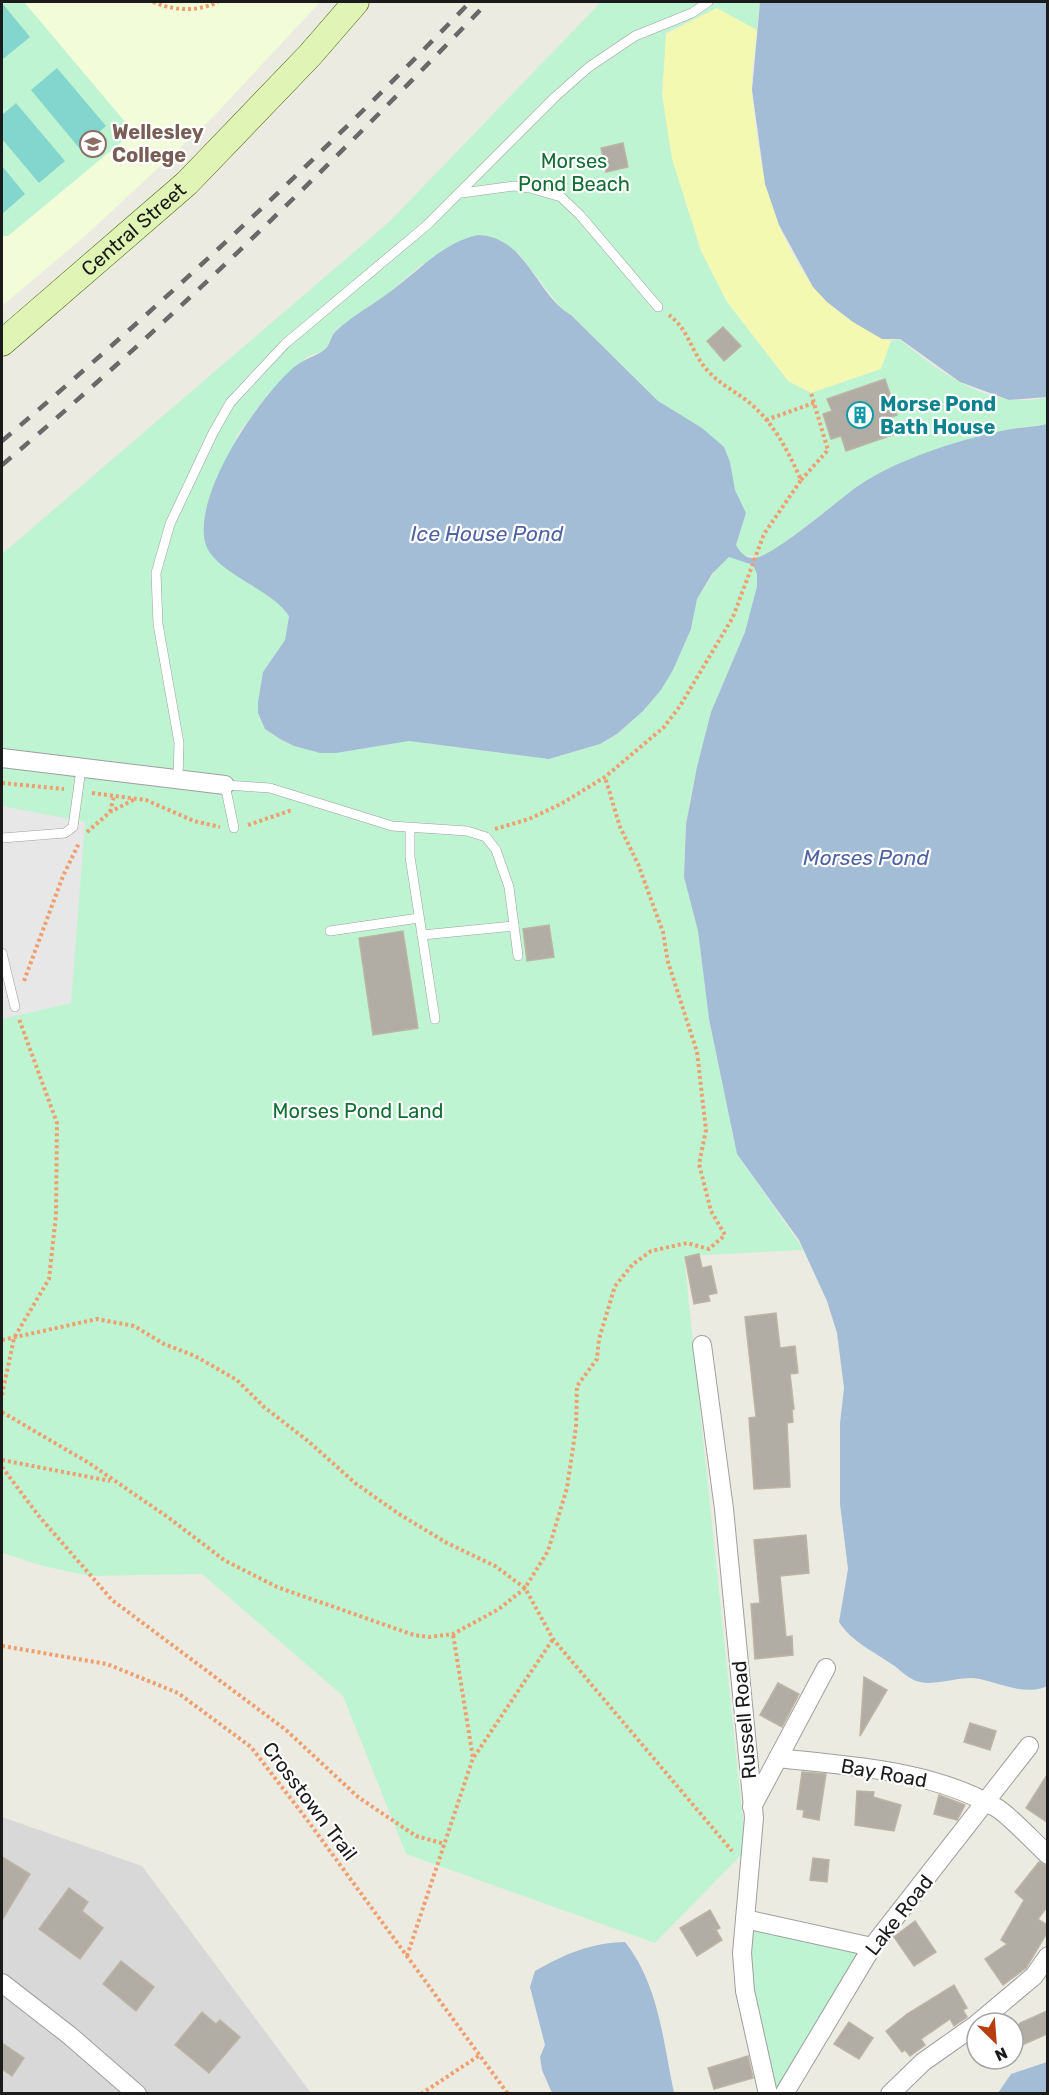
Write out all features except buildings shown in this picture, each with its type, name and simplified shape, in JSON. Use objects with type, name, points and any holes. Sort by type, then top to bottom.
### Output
[{"type":"main road","name":"Central Street","points":[[2,343],[187,183],[302,63],[356,2]]},
{"type":"street","points":[[2,758],[225,785]]},
{"type":"street","name":"Russell Road","points":[[702,1345],[724,1509],[754,1818],[742,1953],[745,1991],[768,2094]]},
{"type":"street","points":[[752,1808],[826,1668]]},
{"type":"street","name":"Lake Road","points":[[784,2094],[872,1947],[987,1803],[1029,1746]]},
{"type":"street","name":"Bay Road","points":[[778,1758],[864,1768],[936,1782],[1000,1809],[1047,1855]]},
{"type":"street","points":[[745,1919],[872,1947]]},
{"type":"street","points":[[993,2011],[1034,1976],[1047,1956]]},
{"type":"street","points":[[2,1983],[69,2035],[137,2094]]},
{"type":"street","points":[[890,2094],[923,2062],[965,2033]]},
{"type":"lane","points":[[178,779],[179,743],[158,624],[156,573],[170,524],[213,433],[240,389],[270,358],[462,193],[555,97],[589,66],[635,36],[692,14],[708,2]]},
{"type":"lane","points":[[462,193],[514,186],[546,191],[561,197],[580,215],[658,307]]},
{"type":"lane","points":[[2,838],[65,833],[73,827],[81,769]]},
{"type":"lane","points":[[234,828],[225,785],[270,788],[376,823],[410,829],[467,831],[486,837],[496,850],[504,869],[512,899],[518,956]]},
{"type":"lane","points":[[410,829],[410,857],[435,1019]]},
{"type":"lane","points":[[330,931],[419,918]]},
{"type":"lane","points":[[422,935],[514,926]]},
{"type":"lane","points":[[2,953],[15,1007]]},
{"type":"path","points":[[153,2],[167,8],[186,10],[206,8],[218,2]]},
{"type":"path","points":[[658,307],[682,325],[693,351],[709,372],[752,405],[778,434],[801,480]]},
{"type":"path","points":[[486,837],[499,827],[544,813],[605,777],[645,746],[680,706],[733,617],[764,534],[801,480],[828,450],[811,393]]},
{"type":"path","points":[[766,420],[814,403]]},
{"type":"path","points":[[2,1412],[89,1463],[112,1481],[169,1518],[224,1560],[277,1587],[414,1635],[429,1637],[453,1634],[499,1609],[525,1588],[548,1551],[564,1498],[576,1427],[577,1386],[597,1359],[599,1339],[615,1286],[633,1264],[651,1251],[687,1242],[709,1249],[724,1235],[711,1210],[699,1164],[706,1130],[697,1052],[668,962],[663,932],[638,864],[620,827],[605,777]]},
{"type":"path","points":[[2,783],[146,800],[194,821],[227,829],[263,821],[309,801]]},
{"type":"path","points":[[110,812],[114,796]]},
{"type":"path","points":[[2,1395],[14,1338],[49,1279],[56,1215],[57,1123],[15,1007],[63,876],[82,836],[110,812],[135,799]]},
{"type":"path","points":[[2,1340],[97,1319],[134,1326],[164,1344],[195,1356],[237,1380],[264,1407],[308,1440],[355,1483],[399,1514],[447,1543],[495,1566],[525,1588],[553,1639],[750,1872]]},
{"type":"path","points":[[2,1460],[112,1481]]},
{"type":"path","points":[[2,1467],[38,1515],[112,1600],[286,1730],[358,1797],[416,1836],[445,1844]]},
{"type":"path","points":[[453,1634],[474,1758]]},
{"type":"path","points":[[407,1956],[474,1758],[553,1639]]},
{"type":"path","name":"Crosstown Trail","points":[[2,1646],[107,1664],[178,1693],[251,1747],[508,2094]]},
{"type":"path","points":[[421,2094],[480,2055]]},
{"type":"shaded area","name":"Wellesley College","points":[[2,2],[320,2],[213,117],[85,236],[2,306]]},
{"type":"shaded area","points":[[2,3],[30,37],[3,59],[2,57]]},
{"type":"shaded area","points":[[57,68],[106,126],[80,149],[31,90]]},
{"type":"shaded area","points":[[16,103],[65,161],[39,183],[2,139],[2,115]]},
{"type":"shaded area","points":[[2,166],[25,194],[2,214]]},
{"type":"shaded area","points":[[2,806],[85,822],[71,1003],[2,1019]]},
{"type":"shaded area","points":[[2,1817],[142,1866],[311,2093],[2,2094]]},
{"type":"sand","name":"Morses Pond Beach","points":[[717,8],[757,30],[752,89],[760,155],[767,188],[792,252],[809,281],[831,305],[858,325],[891,341],[881,369],[811,393],[788,381],[727,302],[701,251],[672,159],[662,95],[666,34]]},
{"type":"green space","points":[[2,2],[24,2],[126,123],[125,139],[8,236],[2,236]]},
{"type":"green space","name":"Morses Pond Land","points":[[601,2],[760,2],[757,30],[717,8],[666,33],[662,95],[672,159],[701,251],[727,302],[788,381],[811,393],[881,369],[891,341],[899,339],[949,376],[986,394],[1006,399],[1026,400],[1047,397],[1047,424],[1010,429],[883,471],[858,486],[779,547],[759,557],[742,555],[736,545],[746,513],[735,490],[730,462],[676,413],[658,401],[571,315],[562,309],[518,253],[422,264],[395,288],[335,331],[325,350],[307,357],[269,393],[238,434],[206,515],[205,543],[214,557],[275,599],[289,615],[285,640],[263,672],[258,712],[265,729],[294,746],[320,753],[336,753],[409,741],[549,759],[600,744],[617,734],[643,711],[661,690],[673,670],[691,629],[697,599],[720,564],[729,557],[734,557],[749,562],[757,571],[757,586],[745,632],[711,712],[691,795],[686,824],[684,877],[698,931],[709,1019],[737,1154],[804,1250],[684,1256],[746,1850],[655,1943],[406,1854],[343,1696],[202,1574],[90,1576],[43,1566],[2,1553],[2,554],[389,222]]},
{"type":"green space","points":[[745,1919],[872,1947],[784,2093],[768,2093]]},
{"type":"water","points":[[760,2],[1047,2],[1047,397],[1009,400],[960,382],[900,339],[882,339],[853,322],[827,302],[813,287],[779,225],[765,184],[752,90]]},
{"type":"water","name":"Morses Pond","points":[[478,235],[495,238],[508,245],[559,306],[571,315],[658,401],[702,428],[724,447],[730,462],[735,490],[746,513],[736,545],[748,557],[762,556],[774,549],[858,486],[891,467],[973,438],[1047,424],[1048,1686],[1031,1690],[973,1678],[935,1683],[916,1681],[857,1641],[839,1622],[848,1569],[840,1504],[840,1423],[844,1388],[837,1333],[827,1301],[799,1240],[737,1154],[709,1019],[698,931],[684,877],[686,824],[697,767],[711,712],[745,632],[757,586],[757,574],[753,565],[729,557],[712,574],[697,599],[691,629],[673,670],[661,690],[643,711],[617,734],[600,744],[549,759],[409,741],[336,753],[320,753],[294,746],[280,739],[265,729],[258,713],[263,672],[285,640],[289,616],[281,606],[230,571],[210,553],[205,542],[204,521],[209,498],[219,473],[247,423],[263,401],[293,368],[324,350],[334,333],[342,326],[432,258],[453,244]]},
{"type":"water","points":[[625,1942],[645,1976],[653,1995],[674,2093],[552,2093],[542,2070],[540,2057],[545,2045],[530,1987],[535,1971],[578,1950]]},
{"type":"water","points":[[1047,2062],[1047,2093],[998,2093],[1011,2074]]},
{"type":"railway","points":[[2,441],[242,227],[470,2]]},
{"type":"railway","points":[[2,465],[128,354],[251,240],[488,2]]},
{"type":"place","name":"Wellesley College","points":[[93,144]]},
{"type":"place","name":"Morse Pond Bath House","points":[[860,415]]},
{"type":"water label","name":"Ice House Pond","points":[[487,534]]}]
